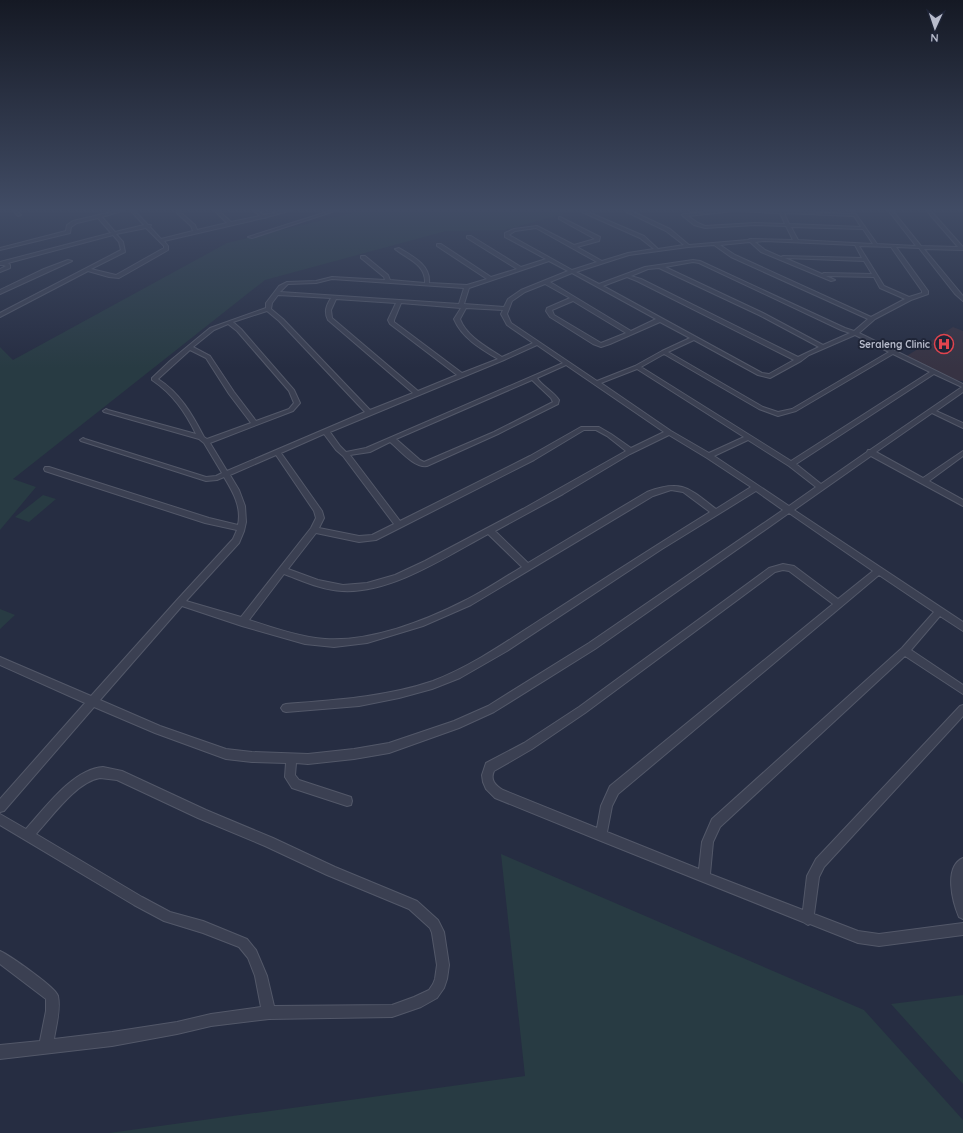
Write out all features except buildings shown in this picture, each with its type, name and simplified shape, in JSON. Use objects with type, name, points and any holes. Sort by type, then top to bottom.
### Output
[{"type":"street","points":[[0,271],[8,267],[8,265],[1,263]]},
{"type":"street","points":[[0,292],[46,270],[65,263]]},
{"type":"street","points":[[0,315],[101,263]]},
{"type":"street","points":[[88,270],[109,276],[118,276],[142,263]]},
{"type":"street","points":[[369,263],[386,276],[388,282]]},
{"type":"street","points":[[418,263],[426,270],[428,274],[427,284]]},
{"type":"street","points":[[467,263],[489,278]]},
{"type":"street","points":[[511,263],[519,268]]},
{"type":"street","points":[[268,309],[269,303],[281,287],[287,283],[316,282],[330,278],[467,286],[535,263]]},
{"type":"street","points":[[558,263],[763,376],[773,375],[823,347],[855,333],[872,319],[909,299],[925,294],[925,291],[904,263]]},
{"type":"street","points":[[599,263],[546,282],[515,296],[510,300],[505,309],[504,318],[509,324],[668,432],[709,456],[963,627]]},
{"type":"street","points":[[599,286],[647,268],[681,263]]},
{"type":"street","points":[[702,263],[843,329],[855,333],[963,386]]},
{"type":"street","points":[[748,263],[872,319]]},
{"type":"street","points":[[794,263],[833,280]]},
{"type":"street","points":[[868,263],[882,287],[909,299]]},
{"type":"street","points":[[933,263],[963,299]]},
{"type":"street","points":[[660,266],[761,314],[823,347]]},
{"type":"street","points":[[821,274],[875,276]]},
{"type":"street","points":[[628,276],[639,280],[799,360]]},
{"type":"street","points":[[546,282],[631,334]]},
{"type":"street","points":[[467,286],[457,319],[461,327],[471,338],[502,359]]},
{"type":"street","points":[[278,293],[505,309]]},
{"type":"street","points":[[334,297],[328,313],[330,319],[418,394]]},
{"type":"street","points":[[573,298],[549,309],[548,311],[552,316],[598,344],[608,343],[631,334],[661,319]]},
{"type":"street","points":[[399,302],[391,320],[392,324],[461,375]]},
{"type":"street","points":[[0,808],[180,602],[230,549],[239,535],[243,510],[241,501],[226,474],[203,440],[193,421],[176,395],[154,379],[212,329],[268,309]]},
{"type":"street","points":[[268,309],[281,320],[369,413]]},
{"type":"street","points":[[106,411],[203,440],[255,424],[291,410],[295,407],[297,401],[292,391],[239,330],[231,323]]},
{"type":"street","points":[[597,383],[637,367],[694,338]]},
{"type":"street","points":[[82,440],[206,479],[217,478],[537,343]]},
{"type":"street","points":[[190,348],[208,357],[231,394],[255,424]]},
{"type":"street","points":[[664,352],[761,408],[778,414],[794,410],[892,352]]},
{"type":"street","points":[[345,454],[368,450],[568,363]]},
{"type":"street","points":[[637,367],[747,438],[791,464],[821,488]]},
{"type":"street","points":[[791,464],[934,372]]},
{"type":"street","points":[[391,439],[421,464],[433,462],[556,403],[553,395],[537,384],[533,377]]},
{"type":"street","points":[[0,661],[158,730],[226,754],[252,758],[308,759],[333,757],[389,748],[456,725],[491,709],[592,646],[963,389]]},
{"type":"street","points":[[932,411],[963,426]]},
{"type":"street","points":[[314,530],[342,537],[368,540],[532,458],[584,428],[597,428],[630,451]]},
{"type":"street","points":[[326,432],[400,525]]},
{"type":"street","points":[[283,570],[320,584],[342,588],[366,586],[394,578],[421,567],[539,504],[630,451],[668,432]]},
{"type":"street","points":[[709,456],[747,438]]},
{"type":"street","points":[[242,622],[314,530],[320,518],[318,511],[277,452]]},
{"type":"street","points":[[870,452],[963,504]]},
{"type":"street","points":[[924,481],[963,453]]},
{"type":"street","points":[[46,469],[208,521],[241,528]]},
{"type":"street","points":[[180,602],[295,638],[313,642],[334,643],[359,641],[438,616],[468,603],[650,494],[663,488],[680,487],[716,513]]},
{"type":"street","points":[[286,708],[359,702],[399,694],[432,685],[457,675],[504,648],[659,547],[755,488]]},
{"type":"street","points":[[489,530],[527,567]]},
{"type":"street","points":[[839,604],[790,568],[783,567],[772,570],[582,710],[528,746],[490,767],[487,773],[486,781],[491,789],[499,794],[704,878],[858,937],[879,940],[963,929]]},
{"type":"street","points":[[601,836],[607,803],[614,790],[878,571]]},
{"type":"street","points":[[704,878],[705,851],[710,832],[716,822],[738,804],[905,651],[939,612]]},
{"type":"street","points":[[905,651],[963,690]]},
{"type":"street","points":[[808,919],[813,876],[820,863],[963,709]]},
{"type":"street","points":[[291,759],[290,777],[296,784],[347,801]]},
{"type":"street","points":[[0,1052],[112,1039],[177,1028],[211,1020],[269,1013],[392,1011],[417,1003],[434,994],[442,979],[443,965],[438,932],[434,924],[413,905],[331,871],[269,842],[202,814],[136,782],[108,772],[94,774],[82,780],[64,796],[28,835]]},
{"type":"street","points":[[0,819],[138,901],[168,917],[202,927],[243,943],[252,954],[261,976],[269,1013]]},
{"type":"street","points":[[963,864],[960,868],[956,882],[963,913]]},
{"type":"street","points":[[0,957],[42,987],[52,996],[52,1011],[46,1046]]},
{"type":"shaded area","points":[[191,263],[328,263],[265,280],[13,479],[36,487],[0,530],[0,347],[13,360]]},
{"type":"shaded area","name":"Seraleng Clinic","points":[[953,327],[963,331],[963,381],[954,380],[905,357]]},
{"type":"shaded area","points":[[43,495],[56,499],[29,522],[15,517]]},
{"type":"shaded area","points":[[0,609],[15,615],[0,629]]},
{"type":"shaded area","points":[[501,854],[864,1010],[963,1120],[963,1133],[109,1133],[525,1076]]},
{"type":"shaded area","points":[[963,995],[963,1084],[891,1004]]},
{"type":"place","name":"Seraleng Clinic","points":[[944,344]]}]
